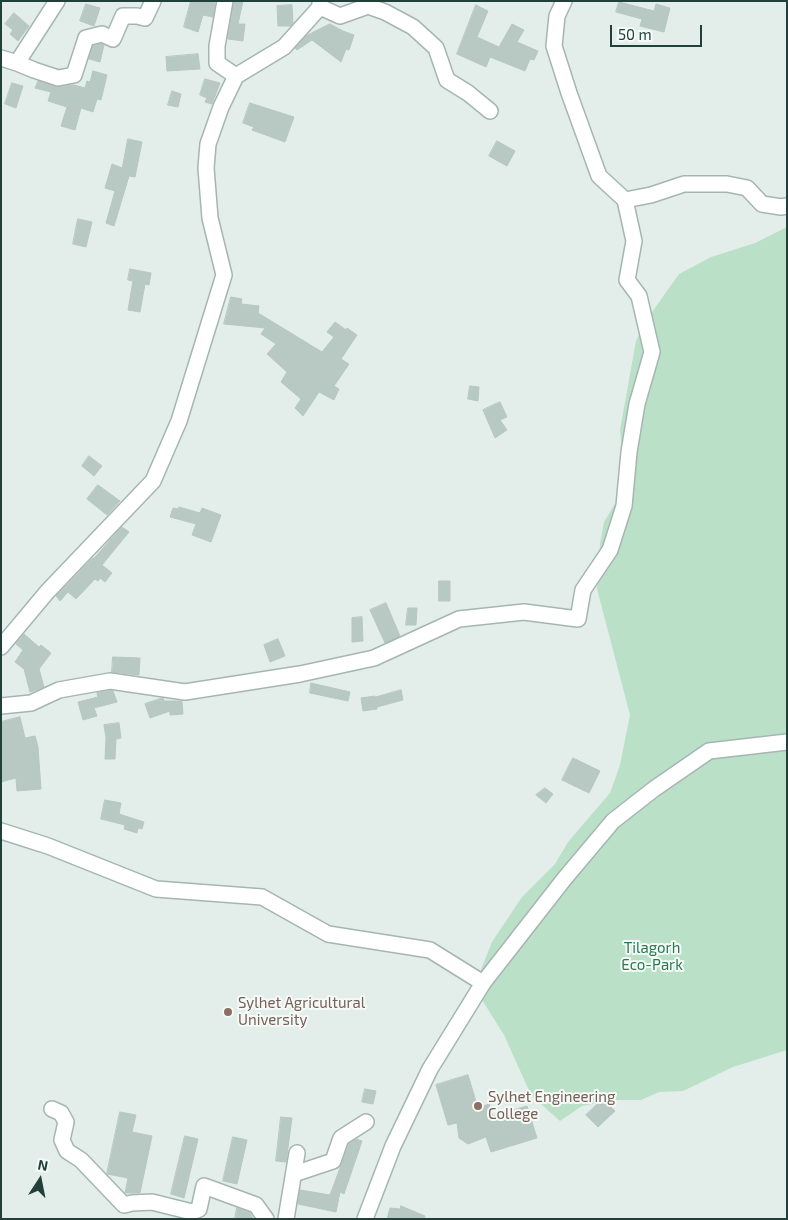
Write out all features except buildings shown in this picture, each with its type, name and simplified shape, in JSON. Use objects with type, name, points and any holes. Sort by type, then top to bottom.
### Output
[{"type":"street","points":[[17,63],[58,1]]},
{"type":"street","points":[[1,58],[58,78],[74,75],[86,38],[102,34],[113,39],[123,16],[145,18],[153,1]]},
{"type":"street","points":[[225,1],[217,63],[236,76]]},
{"type":"street","points":[[1,706],[31,703],[60,690],[110,681],[185,692],[300,674],[374,658],[459,619],[524,612],[578,618],[583,590],[610,550],[624,506],[629,452],[637,404],[652,352],[639,296],[627,280],[634,241],[625,200],[599,176],[554,46],[557,16],[564,1]]},
{"type":"street","points":[[1,647],[47,592],[153,480],[179,421],[224,276],[210,218],[206,168],[208,144],[220,107],[236,76],[284,47],[320,4],[340,16],[368,6],[385,12],[413,27],[436,48],[447,80],[468,93],[490,111]]},
{"type":"street","points":[[625,200],[651,195],[684,184],[727,184],[747,188],[762,204],[780,207],[787,206]]},
{"type":"street","points":[[366,1219],[393,1146],[430,1069],[483,983],[565,878],[613,821],[709,751],[787,742]]},
{"type":"street","points":[[1,831],[48,846],[156,889],[262,897],[328,934],[430,950],[483,983]]},
{"type":"street","points":[[52,1109],[62,1113],[66,1122],[62,1140],[67,1151],[81,1160],[124,1204],[152,1202],[192,1212],[199,1209],[204,1186],[256,1205],[266,1219]]},
{"type":"street","points":[[294,1174],[333,1161],[341,1138],[366,1122]]},
{"type":"street","points":[[286,1219],[297,1153]]},
{"type":"green space","name":"Tilagorh Eco-Park","points":[[787,227],[787,1050],[733,1067],[683,1091],[659,1092],[641,1100],[612,1100],[582,1106],[560,1121],[531,1095],[504,1035],[474,987],[492,942],[522,897],[555,864],[568,842],[610,793],[620,765],[630,715],[597,589],[600,544],[604,522],[616,502],[622,453],[620,430],[636,341],[647,319],[679,274],[711,257],[755,243]]},
{"type":"place","name":"Sylhet Agricultural University","points":[[228,1012]]},
{"type":"place","name":"Sylhet Engineering College","points":[[478,1106]]}]
